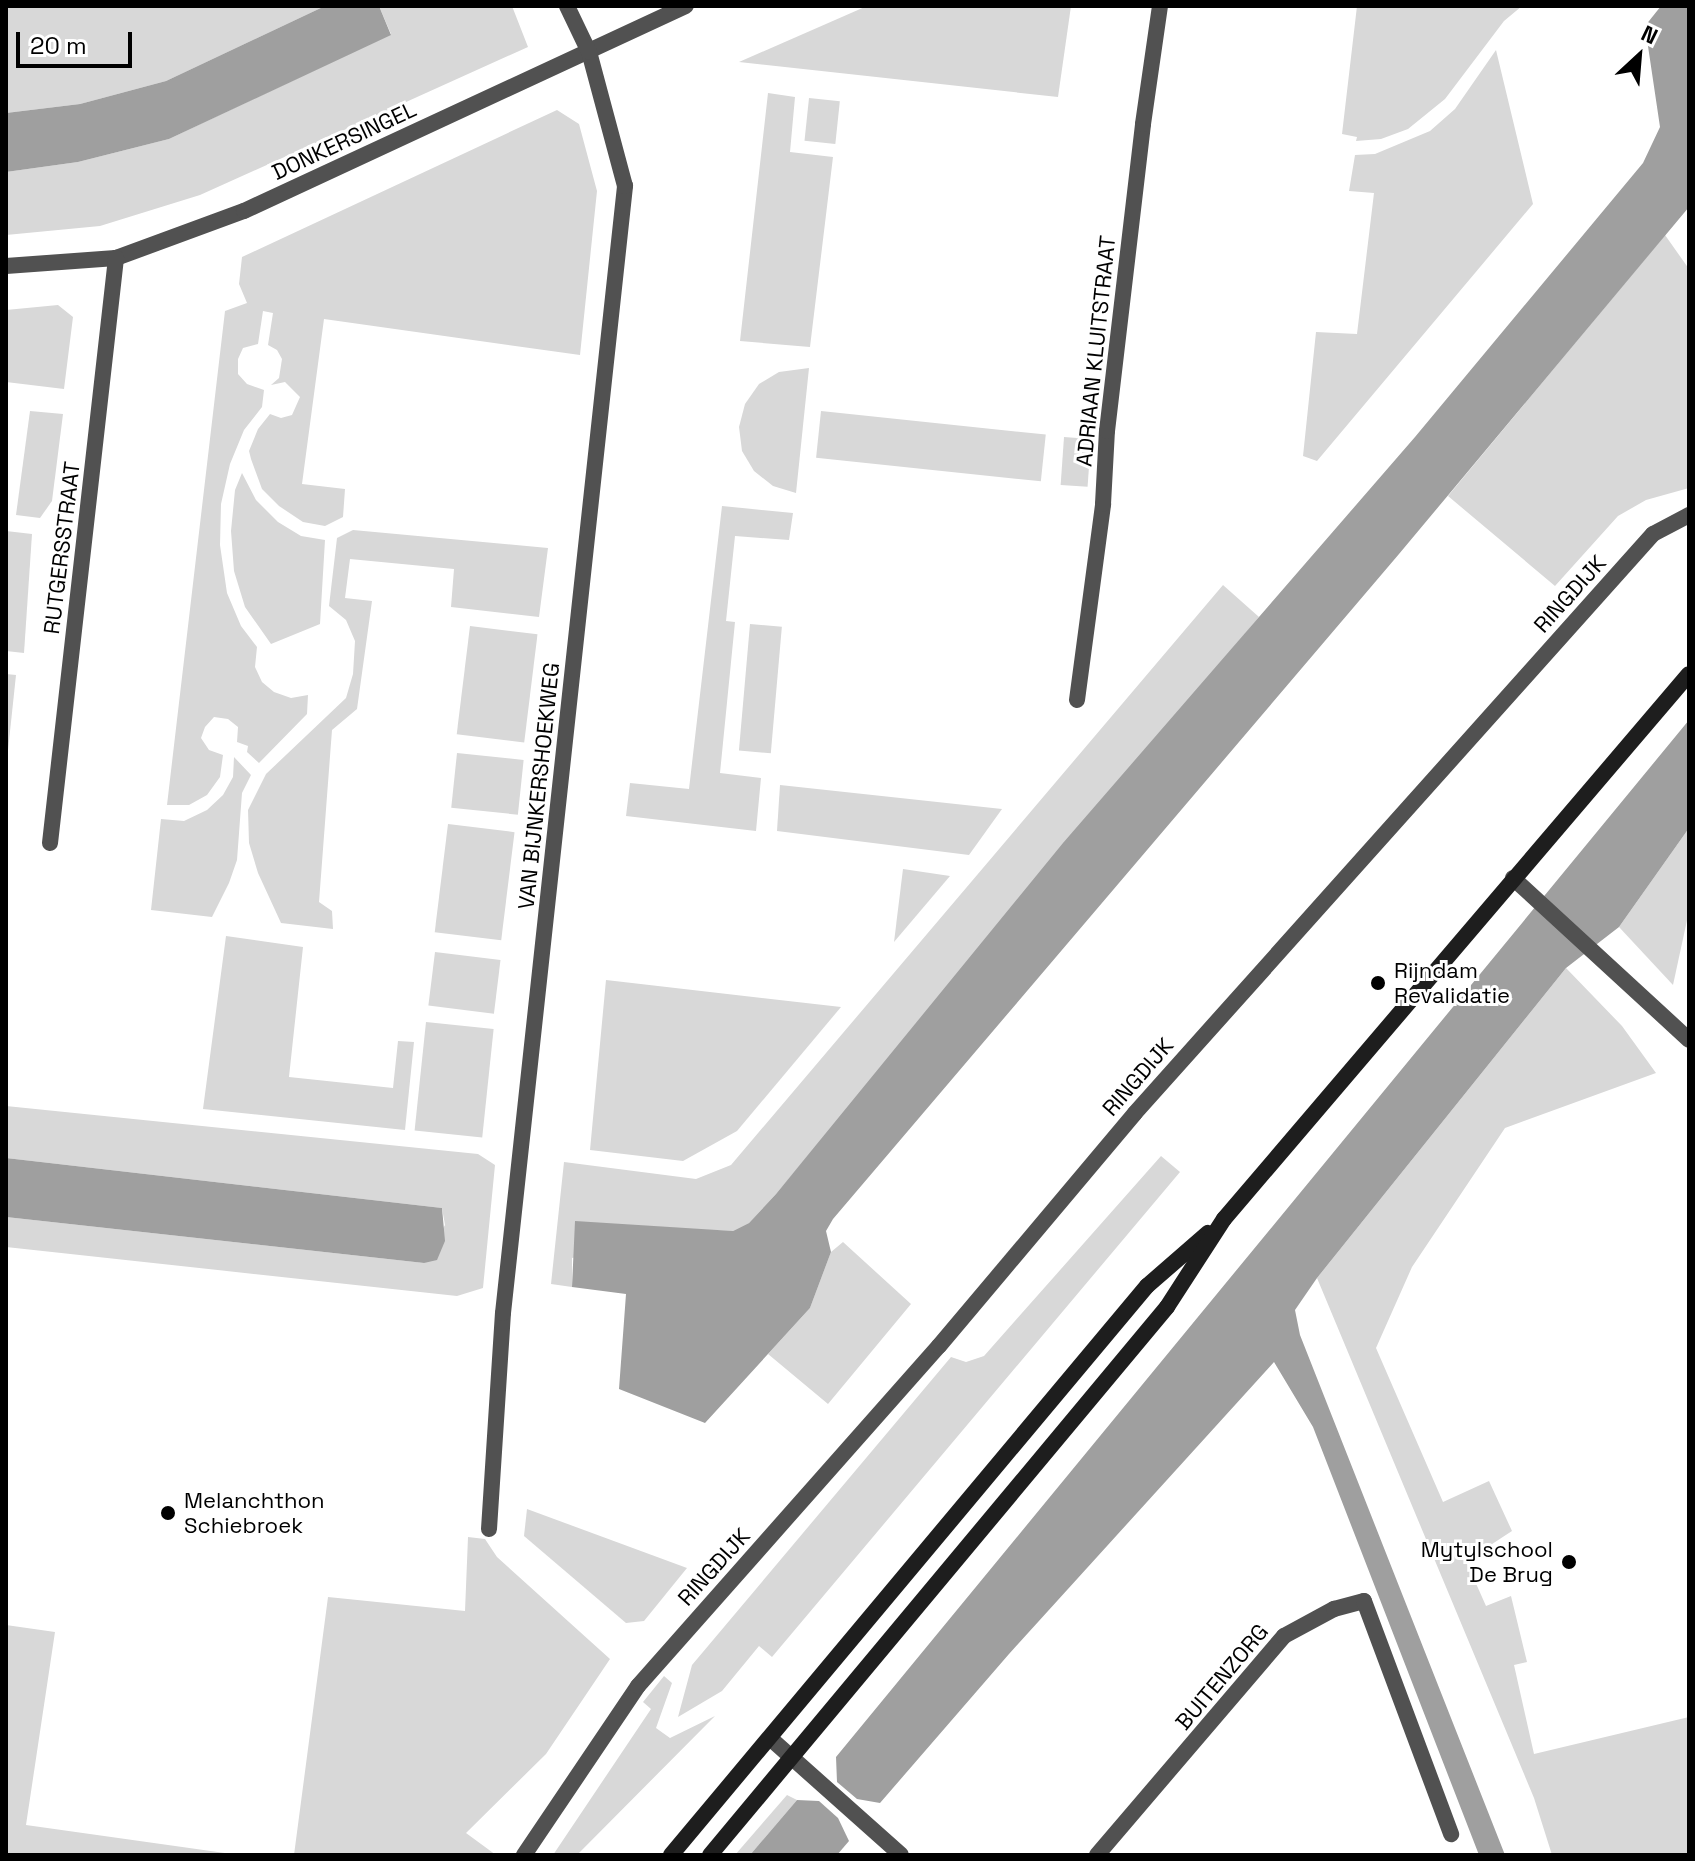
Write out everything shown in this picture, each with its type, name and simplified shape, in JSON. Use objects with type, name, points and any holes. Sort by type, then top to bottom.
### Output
[{"type":"street","name":"VAN BIJNKERSHOEKWEG","points":[[489,1529],[503,1313],[625,186],[589,52],[567,6]]},
{"type":"street","name":"DONKERSINGEL","points":[[6,266],[116,258],[244,211],[686,6]]},
{"type":"street","name":"ADRIAAN KLUITSTRAAT","points":[[1077,700],[1103,504],[1107,431],[1143,124],[1160,6]]},
{"type":"street","name":"RUTGERSSTRAAT","points":[[50,843],[116,258]]},
{"type":"street","name":"RINGDIJK","points":[[524,1855],[638,1686],[939,1346],[1135,1113],[1653,534],[1689,515]]},
{"type":"street","points":[[710,1855],[1167,1307],[1224,1219],[1689,674]]},
{"type":"street","points":[[1513,878],[1689,1040]]},
{"type":"street","points":[[671,1855],[1147,1286],[1224,1219]]},
{"type":"street","name":"BUITENZORG","points":[[1097,1855],[1284,1636],[1334,1609],[1364,1601],[1451,1834]]},
{"type":"street","points":[[771,1739],[901,1855]]},
{"type":"shaded area","points":[[6,6],[325,6],[166,81],[80,104],[6,113]]},
{"type":"shaded area","points":[[325,6],[379,6],[391,35],[169,139],[78,162],[6,172],[6,113],[80,104],[166,81]]},
{"type":"shaded area","points":[[379,6],[512,6],[528,47],[200,195],[100,226],[6,235],[6,172],[78,162],[169,139],[391,34]]},
{"type":"shaded area","points":[[867,6],[1071,6],[1058,97],[739,62]]},
{"type":"shaded area","points":[[1357,6],[1522,6],[1504,21],[1445,99],[1408,129],[1381,139],[1356,141],[1357,137],[1342,134]]},
{"type":"shaded area","points":[[1661,6],[1689,6],[1689,207],[1399,554],[833,1219],[826,1231],[831,1252],[810,1308],[705,1423],[619,1389],[626,1294],[572,1287],[575,1221],[733,1231],[749,1223],[776,1194],[1063,843],[1415,437],[1643,163],[1660,127],[1645,26]]},
{"type":"shaded area","points":[[1496,50],[1533,204],[1317,461],[1303,456],[1316,332],[1357,334],[1374,193],[1349,191],[1355,155],[1375,154],[1430,131],[1455,109]]},
{"type":"shaded area","points":[[768,93],[795,97],[790,152],[833,157],[810,347],[740,341]]},
{"type":"shaded area","points":[[809,98],[840,101],[835,144],[805,141]]},
{"type":"shaded area","points":[[557,110],[579,124],[597,191],[580,355],[324,319],[302,484],[345,489],[343,517],[325,526],[303,522],[279,506],[262,489],[251,459],[249,451],[258,429],[270,414],[281,418],[292,415],[300,397],[285,382],[271,385],[279,378],[282,359],[277,350],[268,345],[273,313],[263,311],[258,344],[243,348],[238,359],[238,374],[247,384],[264,390],[262,407],[244,430],[230,464],[221,504],[220,545],[227,593],[241,626],[257,647],[255,667],[262,682],[274,692],[291,698],[308,695],[307,714],[259,763],[247,752],[248,746],[237,742],[238,727],[228,719],[214,717],[201,738],[209,750],[223,755],[220,777],[207,795],[189,805],[167,805],[225,311],[247,303],[239,284],[242,257]]},
{"type":"shaded area","points":[[1665,235],[1689,269],[1689,488],[1646,500],[1618,516],[1555,586],[1448,496]]},
{"type":"shaded area","points":[[58,305],[73,317],[64,389],[6,382],[6,310]]},
{"type":"shaded area","points":[[809,368],[796,493],[773,486],[754,471],[742,451],[739,427],[745,404],[759,384],[779,372]]},
{"type":"shaded area","points":[[30,411],[63,414],[52,501],[40,518],[16,515]]},
{"type":"shaded area","points":[[821,411],[1046,435],[1041,481],[816,458]]},
{"type":"shaded area","points":[[1064,437],[1091,439],[1088,487],[1061,485]]},
{"type":"shaded area","points":[[242,473],[256,500],[278,522],[301,536],[325,540],[320,624],[271,644],[245,607],[234,571],[231,531],[235,490]]},
{"type":"shaded area","points":[[722,506],[793,513],[789,540],[735,536],[726,621],[735,622],[720,773],[761,778],[756,831],[626,816],[630,783],[689,789]]},
{"type":"shaded area","points":[[353,530],[548,548],[539,617],[451,607],[454,569],[350,559],[345,598],[372,601],[357,709],[332,730],[319,902],[332,911],[333,929],[281,923],[258,873],[249,843],[248,810],[266,774],[346,698],[353,674],[355,641],[346,620],[329,606],[337,538]]},
{"type":"shaded area","points":[[6,531],[32,534],[24,653],[6,651]]},
{"type":"shaded area","points":[[1223,585],[1259,617],[749,1223],[733,1231],[706,1230],[572,1258],[572,1287],[551,1284],[564,1162],[696,1179],[731,1165]]},
{"type":"shaded area","points":[[750,624],[782,627],[771,753],[739,751]]},
{"type":"shaded area","points":[[470,626],[537,634],[524,742],[457,734]]},
{"type":"shaded area","points":[[6,674],[16,675],[6,769]]},
{"type":"shaded area","points":[[1689,720],[1689,828],[1619,927],[1566,968],[1317,1278],[1295,1310],[1300,1335],[1505,1855],[1479,1855],[1313,1427],[1274,1362],[1009,1654],[880,1803],[857,1799],[837,1782],[836,1757]]},
{"type":"shaded area","points":[[457,753],[524,760],[518,815],[451,808]]},
{"type":"shaded area","points":[[234,757],[251,775],[242,793],[237,860],[212,917],[151,910],[161,819],[184,821],[207,810],[223,795],[233,777]]},
{"type":"shaded area","points":[[780,785],[1002,809],[969,855],[777,831]]},
{"type":"shaded area","points":[[448,824],[515,832],[501,940],[435,932]]},
{"type":"shaded area","points":[[1689,828],[1689,911],[1673,985],[1619,927]]},
{"type":"shaded area","points":[[903,869],[950,876],[894,942]]},
{"type":"shaded area","points":[[226,936],[303,947],[289,1077],[393,1088],[398,1041],[414,1042],[405,1130],[203,1109]]},
{"type":"shaded area","points":[[435,952],[501,960],[494,1014],[428,1006]]},
{"type":"shaded area","points":[[1566,968],[1622,1026],[1656,1073],[1505,1128],[1412,1267],[1376,1348],[1443,1502],[1489,1481],[1512,1531],[1466,1561],[1486,1606],[1511,1596],[1527,1662],[1514,1665],[1534,1754],[1689,1717],[1689,1855],[1552,1855],[1534,1798],[1317,1278]]},
{"type":"shaded area","points":[[606,980],[841,1007],[737,1131],[683,1161],[590,1150]]},
{"type":"shaded area","points":[[426,1022],[494,1029],[482,1138],[415,1130]]},
{"type":"shaded area","points":[[6,1106],[478,1154],[495,1165],[483,1288],[457,1296],[6,1247],[6,1217],[424,1263],[445,1225],[442,1208],[6,1158]]},
{"type":"shaded area","points":[[1161,1156],[1180,1172],[772,1657],[759,1646],[722,1691],[678,1717],[692,1665],[951,1357],[966,1362],[984,1356]]},
{"type":"shaded area","points":[[6,1158],[442,1208],[445,1241],[437,1260],[424,1263],[6,1217]]},
{"type":"shaded area","points":[[843,1242],[911,1304],[828,1404],[768,1354],[810,1308],[831,1252]]},
{"type":"shaded area","points":[[527,1509],[687,1568],[644,1621],[626,1623],[524,1536]]},
{"type":"shaded area","points":[[468,1537],[485,1539],[497,1557],[610,1659],[546,1754],[466,1833],[496,1855],[294,1855],[328,1597],[465,1611]]},
{"type":"shaded area","points":[[6,1625],[55,1632],[26,1825],[239,1855],[6,1855]]},
{"type":"shaded area","points":[[664,1676],[672,1683],[656,1728],[670,1738],[715,1716],[577,1855],[553,1855],[651,1709],[643,1702]]},
{"type":"shaded area","points":[[787,1795],[797,1800],[750,1855],[735,1855]]},
{"type":"shaded area","points":[[797,1800],[819,1801],[838,1818],[849,1841],[837,1855],[750,1855]]},
{"type":"place","name":"Rijndam Revalidatie","points":[[1378,983]]},
{"type":"place","name":"Melanchthon Schiebroek","points":[[168,1513]]},
{"type":"place","name":"Mytylschool De Brug","points":[[1569,1562]]}]
